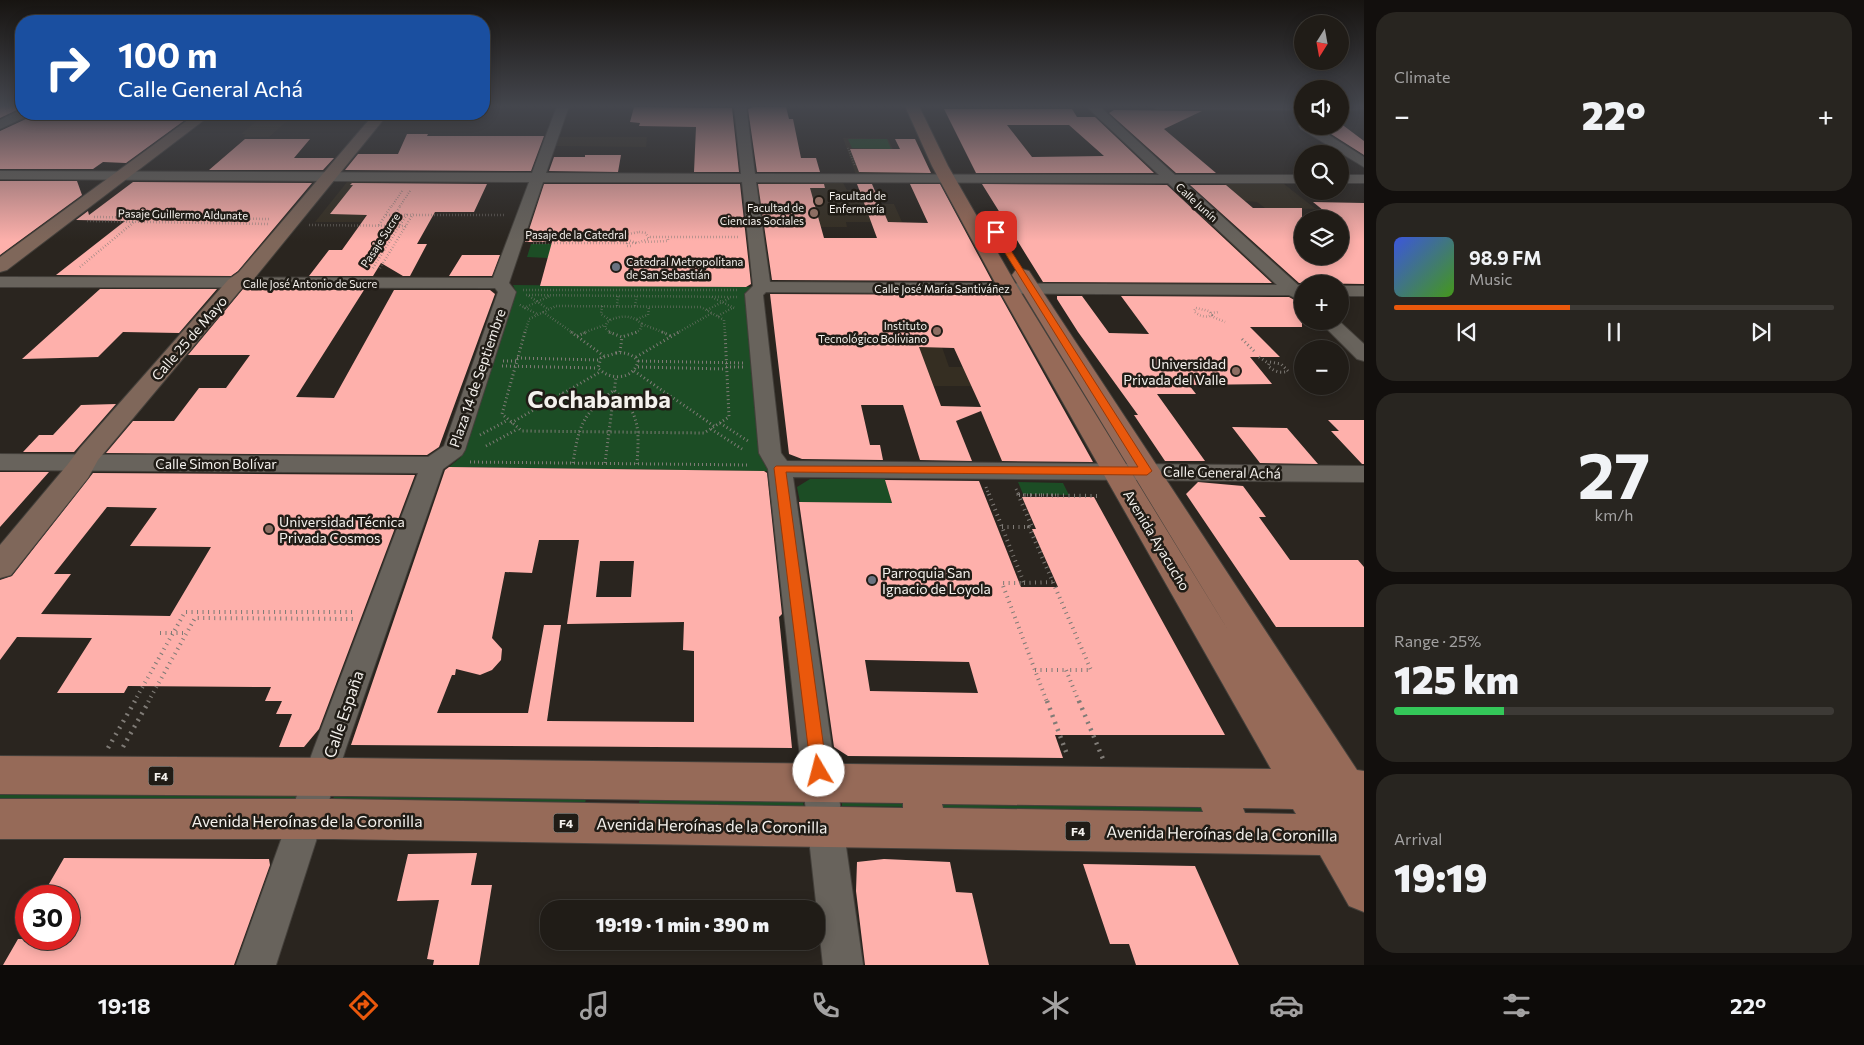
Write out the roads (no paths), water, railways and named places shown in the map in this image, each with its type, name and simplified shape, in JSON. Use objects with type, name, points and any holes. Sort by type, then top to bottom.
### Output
[{"type":"main road","points":[[0,266],[72,219],[122,175],[155,151]]},
{"type":"main road","name":"Calle 25 de Mayo","points":[[0,566],[235,284],[246,276],[297,223],[328,178],[350,151]]},
{"type":"main road","name":"Avenida Ayacucho","points":[[939,151],[1019,288],[1120,480],[1304,789],[1354,813]]},
{"type":"main road","name":"Avenida Ayacucho","points":[[944,151],[955,178],[1008,253],[1019,288]]},
{"type":"main road","name":"Avenida Ayacucho","points":[[1120,480],[1354,813],[1364,891]]},
{"type":"main road","name":"F4","points":[[0,775],[618,780],[1304,789]]},
{"type":"main road","points":[[616,824],[618,780]]},
{"type":"main road","points":[[919,784],[928,828]]},
{"type":"main road","points":[[1212,788],[1234,833]]},
{"type":"main road","name":"Avenida Heroínas de la Coronilla","points":[[0,819],[307,819],[1234,833],[1354,813]]},
{"type":"street","points":[[500,283],[548,151]]},
{"type":"street","points":[[746,151],[762,287],[754,294],[770,454],[780,468],[844,965]]},
{"type":"street","name":"Calle Junín","points":[[1141,151],[1294,288]]},
{"type":"street","points":[[1345,151],[1364,163]]},
{"type":"street","points":[[0,175],[328,178],[1294,179]]},
{"type":"street","points":[[1349,179],[1364,179]]},
{"type":"street","name":"Calle José Antonio de Sucre","points":[[0,282],[235,284],[251,282],[500,283]]},
{"type":"street","name":"Plaza 14 de Septiembre","points":[[433,465],[454,450],[507,292],[500,283]]},
{"type":"street","name":"Calle José María Santiváñez","points":[[762,287],[1019,288],[1294,293]]},
{"type":"street","points":[[1349,291],[1364,291]]},
{"type":"street","points":[[1338,330],[1364,355]]},
{"type":"street","name":"Calle Simon Bolívar","points":[[0,462],[433,465]]},
{"type":"street","name":"Calle España","points":[[256,965],[433,465]]},
{"type":"street","name":"Calle General Achá","points":[[780,468],[1120,480],[1364,474]]},
{"type":"place","name":"Facultad de Enfermería","points":[[819,201]]},
{"type":"place","name":"Facultad de Ciencias Sociales","points":[[814,213]]},
{"type":"place","name":"Catedral Metropolitana de San Sebastián","points":[[616,267]]},
{"type":"place","name":"Instituto Tecnológico Boliviano","points":[[937,331]]},
{"type":"place","name":"Universidad Privada del Valle","points":[[1236,371]]},
{"type":"place","name":"Universidad Técnica Privada Cosmos","points":[[269,529]]},
{"type":"place","name":"Parroquia San Ignacio de Loyola","points":[[872,580]]},
{"type":"district","name":"Cochabamba","points":[[599,398]]}]
